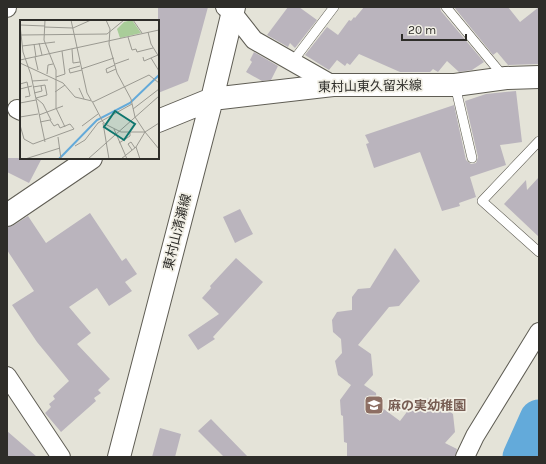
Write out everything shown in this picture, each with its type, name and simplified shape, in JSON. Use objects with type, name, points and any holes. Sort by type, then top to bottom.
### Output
[{"type":"main road","name":"東村山清瀬線","points":[[119,457],[212,99],[230,9]]},
{"type":"main road","name":"東村山東久留米線","points":[[159,121],[212,99],[333,85],[455,85],[506,78],[539,77]]},
{"type":"main road","points":[[7,215],[89,159]]},
{"type":"street","points":[[230,9],[254,40],[333,85]]},
{"type":"street","points":[[465,457],[475,436],[539,332]]},
{"type":"street","points":[[7,376],[61,457]]},
{"type":"lane","points":[[293,62],[334,7]]},
{"type":"lane","points":[[446,7],[506,78]]},
{"type":"lane","points":[[455,85],[472,158]]},
{"type":"lane","points":[[539,142],[482,200],[539,252]]},
{"type":"building","points":[[158,7],[208,7],[188,81],[159,93],[159,20]]},
{"type":"building","points":[[288,7],[299,7],[317,20],[295,48],[290,43],[288,47],[267,35]]},
{"type":"building","points":[[364,7],[440,7],[441,11],[484,62],[472,70],[459,72],[447,61],[438,72],[433,69],[430,72],[400,72],[359,54],[350,65],[347,63],[345,66],[337,60],[329,70],[305,55],[327,27],[338,35],[349,20],[351,21],[354,17],[355,18]]},
{"type":"building","points":[[454,7],[508,7],[520,22],[539,7],[539,64],[508,65],[497,52],[493,55]]},
{"type":"building","points":[[254,52],[278,66],[271,80],[262,81],[246,72],[252,62],[250,60]]},
{"type":"building","points":[[516,91],[522,142],[500,145],[506,165],[470,177],[476,197],[459,203],[460,206],[442,211],[420,152],[374,168],[366,144],[369,143],[365,135],[454,105],[466,160],[471,164],[476,163],[478,157],[465,101],[486,94]]},
{"type":"building","points":[[7,158],[41,159],[29,183],[7,172]]},
{"type":"building","points":[[539,177],[539,237],[504,204],[526,180],[527,190]]},
{"type":"building","points":[[240,209],[253,234],[235,243],[223,217]]},
{"type":"building","points":[[90,213],[122,261],[126,258],[137,274],[125,282],[132,291],[109,306],[97,288],[69,307],[91,333],[77,344],[110,379],[98,390],[101,393],[94,398],[96,401],[61,432],[45,413],[51,407],[49,404],[55,399],[53,396],[69,381],[37,342],[12,305],[34,291],[7,250],[7,227],[14,225],[28,216],[46,243]]},
{"type":"building","points":[[395,248],[420,281],[399,306],[389,307],[358,345],[371,354],[373,375],[364,385],[376,393],[377,404],[400,421],[416,400],[433,398],[453,414],[455,432],[445,443],[457,449],[455,457],[347,457],[347,443],[344,442],[343,416],[341,415],[340,400],[351,385],[338,375],[335,361],[342,353],[341,339],[333,332],[332,320],[337,312],[352,310],[352,297],[358,289],[370,288]]},
{"type":"building","points":[[236,258],[263,282],[213,337],[215,339],[198,350],[188,335],[219,314],[202,298],[211,288],[210,286]]},
{"type":"building","points":[[211,419],[248,457],[224,457],[198,431]]},
{"type":"building","points":[[160,428],[181,434],[175,457],[152,457]]},
{"type":"building","points":[[7,431],[37,457],[7,457]]},
{"type":"waterway","points":[[522,457],[539,419]]},
{"type":"place","name":"麻の実幼稚園","points":[[374,405]]}]
